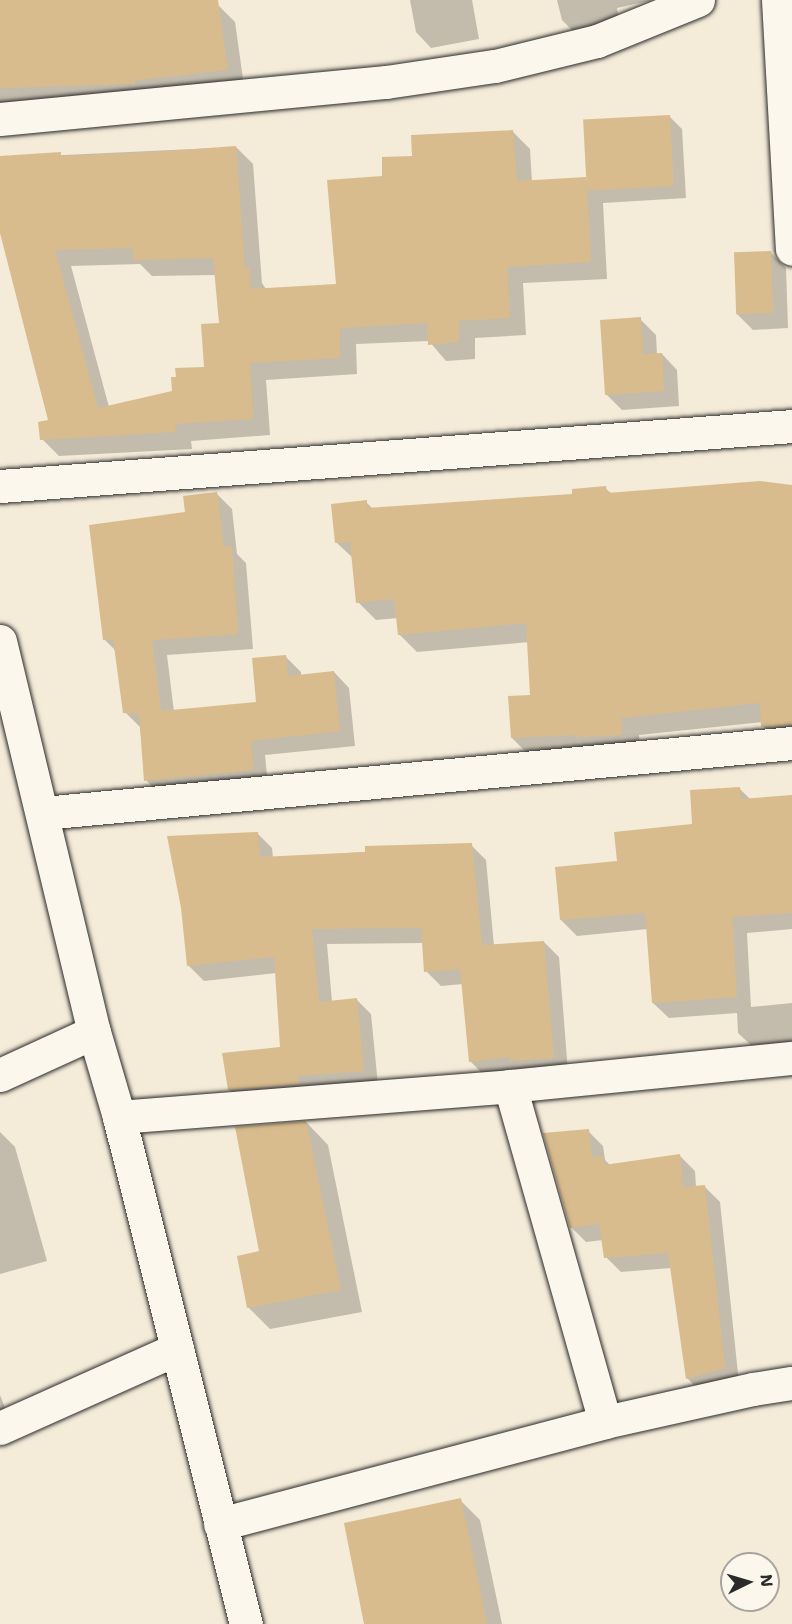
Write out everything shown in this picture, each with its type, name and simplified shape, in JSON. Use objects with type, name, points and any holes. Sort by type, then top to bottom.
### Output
[{"type":"main road","points":[[0,119],[386,82],[495,66],[597,41],[698,0]]},
{"type":"main road","points":[[778,0],[792,249]]},
{"type":"main road","points":[[0,486],[792,426]]},
{"type":"main road","points":[[0,640],[5,678],[43,813],[94,1032],[119,1117],[246,1624]]},
{"type":"main road","points":[[43,813],[792,743]]},
{"type":"main road","points":[[0,1075],[94,1032]]},
{"type":"main road","points":[[119,1117],[510,1086],[792,1058]]},
{"type":"main road","points":[[510,1086],[605,1422]]},
{"type":"main road","points":[[0,1428],[177,1350]]},
{"type":"main road","points":[[220,1524],[605,1422],[753,1389],[792,1383]]},
{"type":"building","points":[[0,0],[218,0],[228,70],[135,80],[135,84],[0,88]]},
{"type":"building","points":[[670,115],[674,186],[587,190],[583,120]]},
{"type":"building","points":[[513,130],[517,181],[586,177],[591,262],[507,267],[510,318],[459,321],[459,342],[428,345],[427,323],[340,328],[340,358],[250,363],[253,419],[175,424],[176,432],[40,440],[38,422],[48,420],[0,233],[0,156],[61,152],[61,156],[236,146],[245,268],[249,268],[251,289],[336,284],[327,180],[382,176],[382,157],[412,156],[411,135]],"holes":[[[133,248],[133,260],[213,258],[219,323],[201,324],[204,367],[175,368],[176,377],[171,377],[172,391],[98,408],[55,250]]]},
{"type":"building","points":[[771,251],[773,313],[736,314],[734,252]]},
{"type":"building","points":[[641,317],[643,354],[662,353],[664,391],[605,395],[600,320]]},
{"type":"building","points":[[760,481],[792,485],[792,725],[761,727],[760,703],[621,718],[622,735],[511,738],[508,696],[530,695],[526,623],[398,635],[394,599],[356,603],[350,542],[335,543],[331,504],[367,500],[367,508],[572,494],[572,489],[606,486],[607,493]]},
{"type":"building","points":[[217,492],[224,547],[232,546],[238,634],[152,640],[161,711],[256,702],[252,658],[286,655],[288,676],[334,671],[340,731],[251,741],[253,770],[144,781],[139,714],[123,713],[113,639],[103,640],[89,525],[185,512],[183,496]]},
{"type":"building","points":[[740,787],[741,799],[792,795],[792,913],[732,917],[737,997],[652,1003],[645,913],[560,920],[555,867],[617,861],[614,832],[692,824],[690,790]]},
{"type":"building","points":[[258,832],[260,857],[365,852],[365,846],[472,843],[482,945],[544,941],[554,1058],[510,1061],[510,1057],[469,1062],[460,969],[424,972],[421,928],[312,929],[319,1002],[357,998],[364,1071],[297,1076],[299,1084],[228,1090],[222,1053],[280,1047],[274,957],[187,966],[181,908],[167,836]]},
{"type":"building","points":[[306,1121],[341,1290],[247,1308],[237,1256],[259,1251],[235,1127]]},
{"type":"building","points":[[589,1129],[592,1157],[603,1156],[604,1165],[680,1154],[683,1187],[705,1185],[725,1368],[686,1379],[668,1253],[604,1258],[599,1224],[570,1228],[543,1133]]},
{"type":"building","points":[[461,1498],[487,1624],[364,1624],[344,1523]]}]
